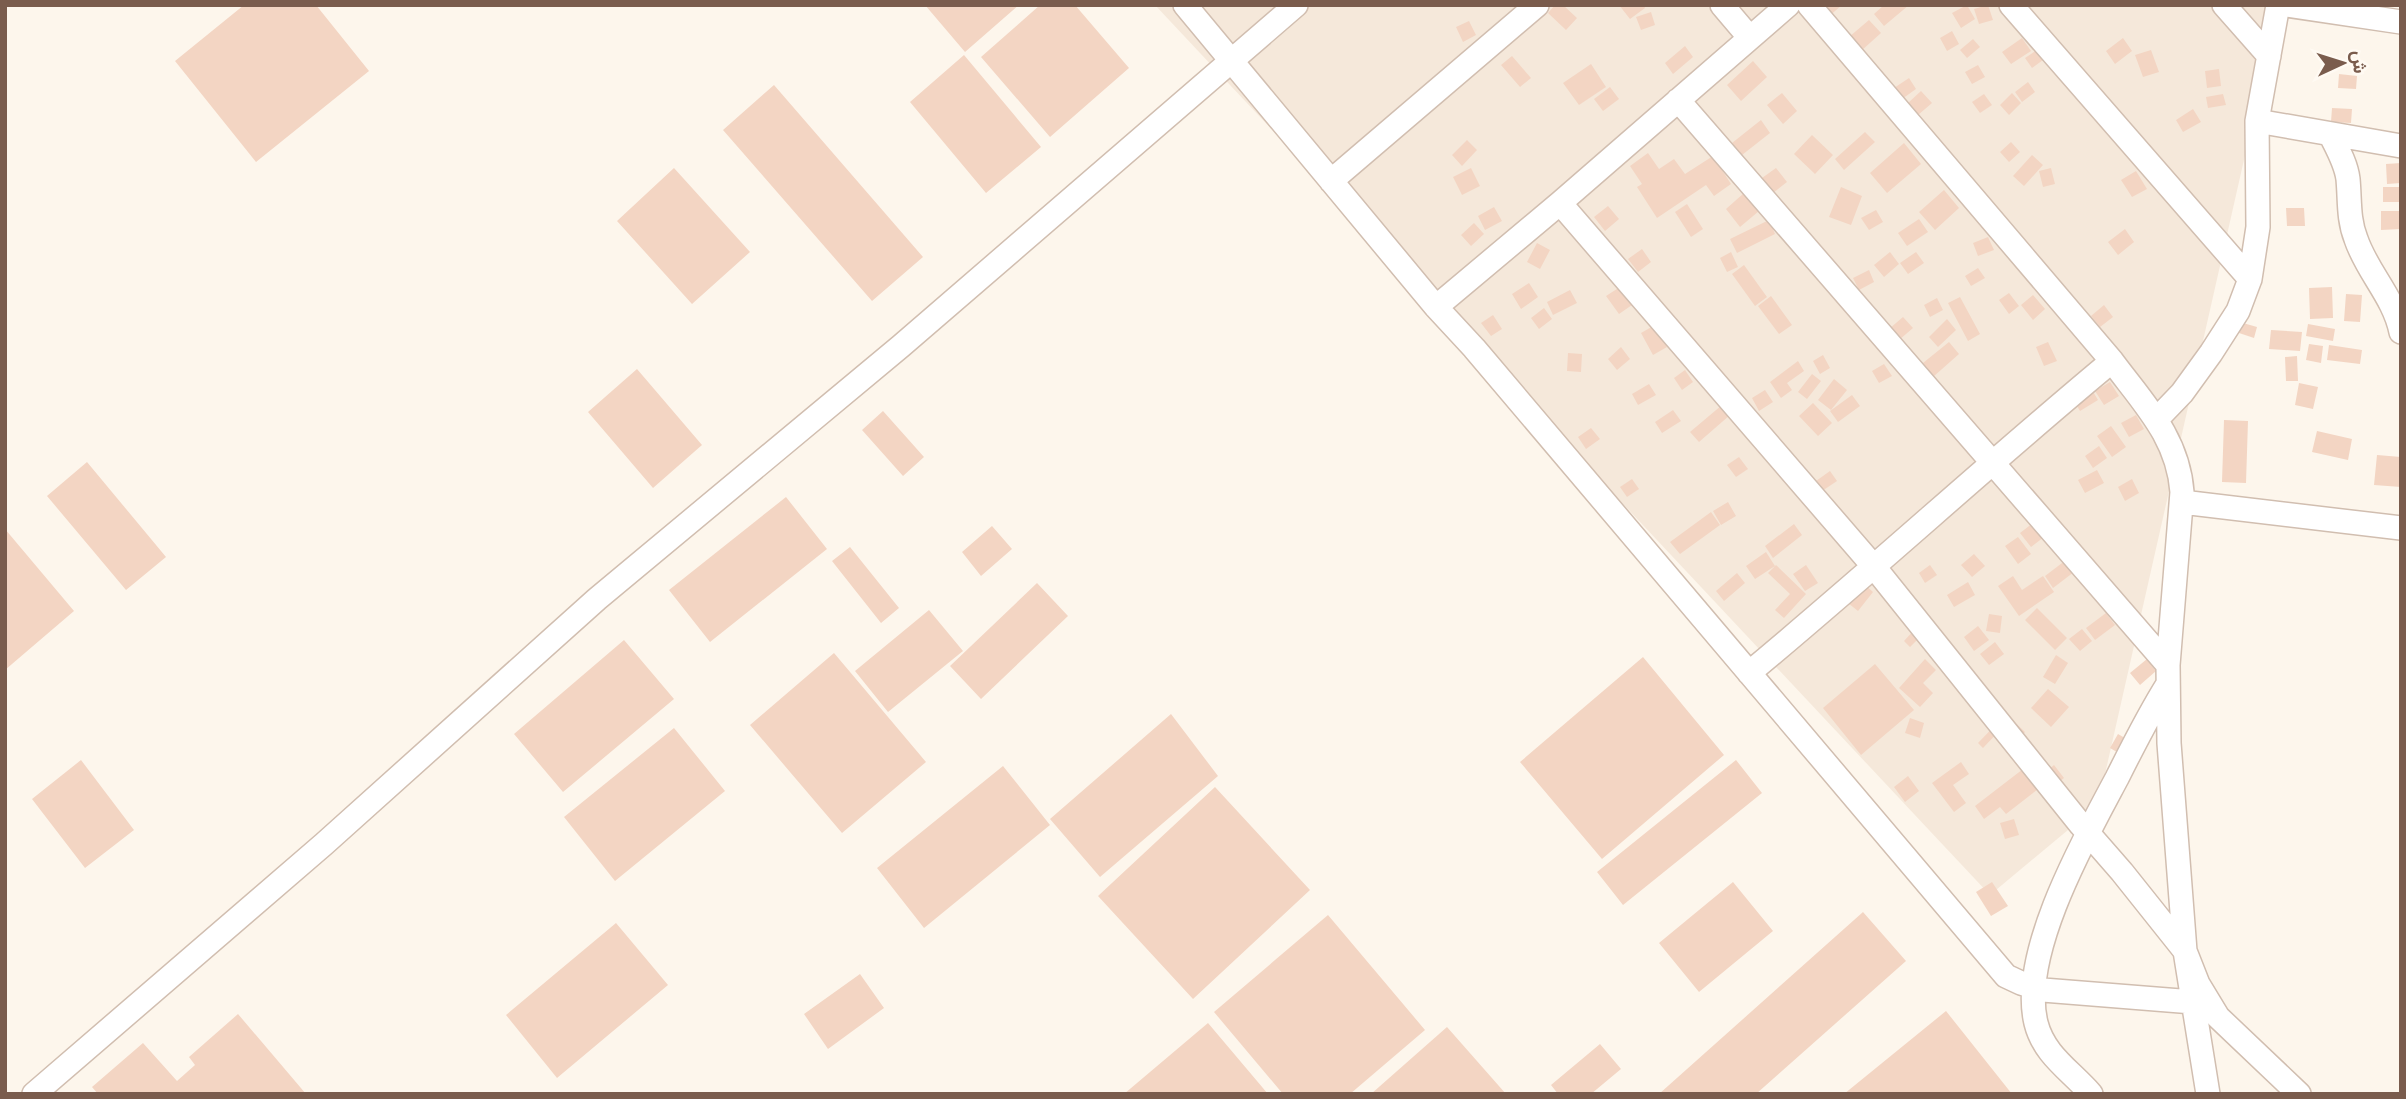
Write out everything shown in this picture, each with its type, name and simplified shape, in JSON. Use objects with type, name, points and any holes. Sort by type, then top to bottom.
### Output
[{"type":"street","points":[[1185,5],[1436,307],[1483,358],[1996,966],[2013,981],[2062,993],[2193,1002]]},
{"type":"street","points":[[34,1094],[324,844],[597,599],[901,346],[1296,5]]},
{"type":"street","points":[[1331,181],[1537,5]]},
{"type":"street","points":[[1722,5],[1750,38]]},
{"type":"street","points":[[1436,307],[1788,5]]},
{"type":"street","points":[[1809,5],[2112,361],[2156,420],[2174,450],[2180,471],[2182,502],[2168,675],[2172,796],[2185,951],[2208,1094]]},
{"type":"street","points":[[2011,5],[2250,279]]},
{"type":"street","points":[[2224,5],[2269,56]]},
{"type":"street","points":[[2156,420],[2182,393],[2211,353],[2238,311],[2250,279],[2258,227],[2258,121],[2278,5]]},
{"type":"street","points":[[2286,5],[2401,22]]},
{"type":"street","points":[[1678,100],[1992,461],[2168,675]]},
{"type":"street","points":[[2258,121],[2401,146]]},
{"type":"street","points":[[2330,134],[2344,162],[2348,179],[2348,207],[2356,240],[2391,302],[2401,332]]},
{"type":"street","points":[[1560,203],[1875,568],[2185,951],[2198,984],[2218,1017],[2300,1094]]},
{"type":"street","points":[[1749,673],[1875,568],[1992,461],[2112,361]]},
{"type":"street","points":[[2182,502],[2401,528]]},
{"type":"street","points":[[2091,1094],[2051,1054],[2040,1037],[2034,987],[2053,916],[2088,832],[2168,675]]},
{"type":"shaded area","points":[[1155,5],[2279,5],[2098,805],[1990,895]]},
{"type":"building","points":[[244,5],[316,5],[369,71],[256,162],[175,61]]},
{"type":"building","points":[[925,5],[1019,5],[965,52]]},
{"type":"building","points":[[1040,5],[1075,5],[1129,68],[1050,137],[981,57]]},
{"type":"building","points":[[1555,5],[1563,5],[1577,18],[1566,30],[1548,13]]},
{"type":"building","points":[[1619,5],[1644,5],[1645,8],[1630,19]]},
{"type":"building","points":[[1819,5],[1842,5],[1828,17]]},
{"type":"building","points":[[1884,5],[1909,5],[1884,26],[1874,14]]},
{"type":"building","points":[[1967,5],[1975,19],[1961,28],[1952,13]]},
{"type":"building","points":[[1988,5],[1993,20],[1979,24],[1974,9]]},
{"type":"building","points":[[1651,12],[1655,25],[1641,30],[1636,17]]},
{"type":"building","points":[[1869,20],[1881,33],[1861,51],[1849,37]]},
{"type":"building","points":[[1469,21],[1476,35],[1463,42],[1456,27]]},
{"type":"building","points":[[1952,31],[1959,44],[1947,51],[1940,38]]},
{"type":"building","points":[[2022,38],[2031,51],[2011,64],[2002,52]]},
{"type":"building","points":[[2123,38],[2132,51],[2115,64],[2106,51]]},
{"type":"building","points":[[1973,39],[1980,47],[1967,58],[1960,50]]},
{"type":"building","points":[[1685,46],[1693,57],[1673,74],[1665,63]]},
{"type":"building","points":[[2037,50],[2043,60],[2032,68],[2025,58]]},
{"type":"building","points":[[2151,50],[2159,72],[2143,77],[2135,55]]},
{"type":"building","points":[[964,55],[1041,147],[986,193],[910,102]]},
{"type":"building","points":[[1512,56],[1531,78],[1520,87],[1501,65]]},
{"type":"building","points":[[2324,56],[2340,58],[2339,70],[2324,69]]},
{"type":"building","points":[[1753,61],[1767,77],[1741,101],[1727,85]]},
{"type":"building","points":[[1591,64],[1606,87],[1579,105],[1563,83]]},
{"type":"building","points":[[1978,65],[1985,77],[1972,84],[1965,72]]},
{"type":"building","points":[[2219,69],[2221,86],[2207,88],[2205,71]]},
{"type":"building","points":[[2339,74],[2357,76],[2356,89],[2338,88]]},
{"type":"building","points":[[1909,78],[1916,89],[1902,99],[1894,88]]},
{"type":"building","points":[[2028,82],[2035,92],[2022,102],[2015,92]]},
{"type":"building","points":[[774,85],[923,257],[872,301],[723,130]]},
{"type":"building","points":[[1610,87],[1619,99],[1603,111],[1594,99]]},
{"type":"building","points":[[1921,91],[1932,103],[1918,115],[1908,103]]},
{"type":"building","points":[[1782,93],[1797,111],[1783,124],[1767,105]]},
{"type":"building","points":[[2012,93],[2021,103],[2009,115],[2000,105]]},
{"type":"building","points":[[1984,94],[1992,105],[1980,113],[1972,102]]},
{"type":"building","points":[[2223,94],[2226,105],[2208,108],[2206,97]]},
{"type":"building","points":[[2332,108],[2352,109],[2351,123],[2331,122]]},
{"type":"building","points":[[2193,109],[2201,122],[2183,132],[2176,120]]},
{"type":"building","points":[[1761,120],[1770,133],[1742,155],[1732,143]]},
{"type":"building","points":[[1865,132],[1875,142],[1844,170],[1835,159]]},
{"type":"building","points":[[1812,135],[1833,155],[1815,174],[1794,154]]},
{"type":"building","points":[[1467,140],[1477,150],[1462,166],[1452,155]]},
{"type":"building","points":[[2011,142],[2020,152],[2009,162],[2000,152]]},
{"type":"building","points":[[1904,143],[1921,164],[1887,193],[1870,173]]},
{"type":"building","points":[[1648,153],[1659,169],[1674,159],[1685,174],[1713,156],[1731,184],[1714,196],[1706,185],[1657,218],[1637,187],[1642,184],[1630,166]]},
{"type":"building","points":[[2032,155],[2043,165],[2024,186],[2013,176]]},
{"type":"building","points":[[2401,163],[2401,183],[2387,184],[2386,164]]},
{"type":"building","points":[[674,168],[750,252],[692,304],[617,221]]},
{"type":"building","points":[[1471,168],[1480,186],[1462,195],[1453,177]]},
{"type":"building","points":[[1776,168],[1787,182],[1773,193],[1762,178]]},
{"type":"building","points":[[2051,168],[2055,184],[2043,187],[2039,171]]},
{"type":"building","points":[[2136,171],[2147,189],[2132,197],[2121,180]]},
{"type":"building","points":[[1841,187],[1862,196],[1851,225],[1829,217]]},
{"type":"building","points":[[2383,187],[2399,187],[2399,202],[2383,202]]},
{"type":"building","points":[[1944,190],[1959,208],[1935,230],[1919,212]]},
{"type":"building","points":[[1744,193],[1759,211],[1740,227],[1726,209]]},
{"type":"building","points":[[1687,204],[1703,229],[1691,237],[1675,212]]},
{"type":"building","points":[[1608,206],[1619,219],[1605,231],[1594,217]]},
{"type":"building","points":[[1494,207],[1502,221],[1485,230],[1478,216]]},
{"type":"building","points":[[2286,208],[2304,208],[2305,226],[2287,226]]},
{"type":"building","points":[[1876,210],[1883,222],[1869,230],[1861,218]]},
{"type":"building","points":[[2381,211],[2401,211],[2401,229],[2381,230]]},
{"type":"building","points":[[1919,219],[1928,232],[1907,246],[1898,233]]},
{"type":"building","points":[[1769,220],[1775,234],[1737,253],[1730,239]]},
{"type":"building","points":[[1474,223],[1484,234],[1471,246],[1461,235]]},
{"type":"building","points":[[2125,229],[2134,242],[2118,255],[2108,242]]},
{"type":"building","points":[[1988,237],[1994,250],[1978,256],[1973,243]]},
{"type":"building","points":[[1537,243],[1550,250],[1540,269],[1527,262]]},
{"type":"building","points":[[1642,249],[1651,262],[1638,272],[1628,259]]},
{"type":"building","points":[[1731,252],[1738,267],[1727,272],[1720,258]]},
{"type":"building","points":[[1890,252],[1899,264],[1884,277],[1874,265]]},
{"type":"building","points":[[1916,252],[1924,263],[1908,274],[1900,263]]},
{"type":"building","points":[[1744,265],[1767,297],[1755,306],[1732,274]]},
{"type":"building","points":[[1978,268],[1985,278],[1971,286],[1965,276]]},
{"type":"building","points":[[1869,270],[1874,282],[1859,290],[1853,278]]},
{"type":"building","points":[[1529,283],[1538,297],[1521,309],[1512,294]]},
{"type":"building","points":[[1620,287],[1632,305],[1619,314],[1606,296]]},
{"type":"building","points":[[2332,287],[2333,318],[2310,319],[2309,288]]},
{"type":"building","points":[[1570,290],[1577,303],[1553,315],[1547,302]]},
{"type":"building","points":[[2009,293],[2019,306],[2009,314],[1999,300]]},
{"type":"building","points":[[2346,294],[2362,295],[2360,322],[2344,321]]},
{"type":"building","points":[[2033,295],[2045,309],[2033,320],[2021,305]]},
{"type":"building","points":[[1771,296],[1792,325],[1779,334],[1758,306]]},
{"type":"building","points":[[1960,297],[1980,334],[1968,341],[1948,303]]},
{"type":"building","points":[[1937,298],[1943,310],[1930,317],[1924,305]]},
{"type":"building","points":[[2104,305],[2113,317],[2100,327],[2091,316]]},
{"type":"building","points":[[1544,308],[1552,319],[1539,329],[1531,318]]},
{"type":"building","points":[[1493,315],[1502,329],[1491,336],[1481,323]]},
{"type":"building","points":[[1903,317],[1913,328],[1899,340],[1889,329]]},
{"type":"building","points":[[1947,319],[1956,330],[1938,347],[1929,337]]},
{"type":"building","points":[[2243,323],[2257,327],[2254,338],[2239,333]]},
{"type":"building","points":[[2308,324],[2335,329],[2333,341],[2306,336]]},
{"type":"building","points":[[1655,325],[1667,347],[1653,355],[1641,333]]},
{"type":"building","points":[[2271,330],[2302,332],[2300,351],[2269,349]]},
{"type":"building","points":[[1949,342],[1959,354],[1933,377],[1923,363]]},
{"type":"building","points":[[2048,342],[2057,361],[2044,366],[2036,347]]},
{"type":"building","points":[[2309,344],[2323,346],[2321,363],[2306,360]]},
{"type":"building","points":[[2329,345],[2362,350],[2360,364],[2327,360]]},
{"type":"building","points":[[1621,347],[1630,359],[1617,370],[1608,359]]},
{"type":"building","points":[[1568,353],[1582,354],[1581,372],[1567,371]]},
{"type":"building","points":[[1823,355],[1830,368],[1820,374],[1813,361]]},
{"type":"building","points":[[2297,356],[2298,381],[2286,381],[2285,357]]},
{"type":"building","points":[[1798,361],[1804,371],[1787,383],[1792,390],[1781,398],[1770,382]]},
{"type":"building","points":[[1884,364],[1892,376],[1879,383],[1872,371]]},
{"type":"building","points":[[637,369],[702,445],[653,488],[588,412]]},
{"type":"building","points":[[1685,370],[1693,382],[1682,390],[1674,378]]},
{"type":"building","points":[[1812,374],[1821,381],[1807,399],[1798,392]]},
{"type":"building","points":[[1834,379],[1847,390],[1831,410],[1818,400]]},
{"type":"building","points":[[2110,382],[2119,396],[2104,405],[2095,391]]},
{"type":"building","points":[[2299,383],[2318,387],[2313,409],[2295,405]]},
{"type":"building","points":[[1649,384],[1656,395],[1638,405],[1632,394]]},
{"type":"building","points":[[1765,390],[1773,402],[1759,411],[1752,398]]},
{"type":"building","points":[[2092,390],[2098,400],[2080,411],[2074,401]]},
{"type":"building","points":[[1852,395],[1860,406],[1838,422],[1830,411]]},
{"type":"building","points":[[1813,403],[1832,423],[1818,436],[1799,416]]},
{"type":"building","points":[[1722,405],[1730,415],[1699,442],[1690,432]]},
{"type":"building","points":[[1673,410],[1681,421],[1662,433],[1655,422]]},
{"type":"building","points":[[883,411],[924,457],[903,476],[862,430]]},
{"type":"building","points":[[2136,415],[2144,429],[2129,437],[2121,423]]},
{"type":"building","points":[[2224,420],[2248,421],[2246,483],[2222,482]]},
{"type":"building","points":[[2111,426],[2126,447],[2112,457],[2097,436]]},
{"type":"building","points":[[1591,428],[1600,439],[1586,449],[1578,437]]},
{"type":"building","points":[[2317,431],[2352,439],[2348,460],[2312,452]]},
{"type":"building","points":[[2099,446],[2107,458],[2093,468],[2085,456]]},
{"type":"building","points":[[2377,455],[2401,457],[2401,487],[2374,485]]},
{"type":"building","points":[[1739,457],[1748,469],[1736,477],[1727,465]]},
{"type":"building","points":[[87,462],[166,557],[126,590],[47,496]]},
{"type":"building","points":[[2097,470],[2104,483],[2085,493],[2078,480]]},
{"type":"building","points":[[1830,471],[1837,481],[1822,491],[1816,481]]},
{"type":"building","points":[[1632,479],[1639,489],[1627,497],[1620,487]]},
{"type":"building","points":[[2132,479],[2139,493],[2125,501],[2118,487]]},
{"type":"building","points":[[786,497],[827,549],[710,642],[669,590]]},
{"type":"building","points":[[1728,502],[1736,516],[1721,525],[1713,511]]},
{"type":"building","points":[[1711,512],[1720,525],[1680,554],[1670,542]]},
{"type":"building","points":[[2033,523],[2044,537],[2031,547],[2020,533]]},
{"type":"building","points":[[1794,524],[1802,535],[1773,558],[1765,546]]},
{"type":"building","points":[[992,526],[1012,549],[981,576],[962,552]]},
{"type":"building","points":[[5,529],[74,611],[5,670]]},
{"type":"building","points":[[2018,537],[2031,554],[2018,564],[2005,546]]},
{"type":"building","points":[[850,547],[899,608],[881,623],[832,561]]},
{"type":"building","points":[[1766,552],[1775,566],[1755,579],[1746,566]]},
{"type":"building","points":[[1974,554],[1985,566],[1972,577],[1961,565]]},
{"type":"building","points":[[2066,560],[2074,572],[2053,588],[2045,576]]},
{"type":"building","points":[[1776,565],[1806,594],[1784,618],[1775,610],[1790,594],[1768,573]]},
{"type":"building","points":[[1806,565],[1818,583],[1805,591],[1793,574]]},
{"type":"building","points":[[1930,565],[1937,575],[1925,583],[1919,573]]},
{"type":"building","points":[[1737,573],[1745,583],[1724,601],[1716,591]]},
{"type":"building","points":[[2013,576],[2022,590],[2043,576],[2054,592],[2019,616],[1998,586]]},
{"type":"building","points":[[1968,582],[1975,595],[1954,607],[1947,595]]},
{"type":"building","points":[[1037,583],[1068,616],[981,699],[950,666]]},
{"type":"building","points":[[1864,584],[1873,592],[1858,611],[1848,603]]},
{"type":"building","points":[[2037,608],[2067,638],[2055,650],[2025,620]]},
{"type":"building","points":[[929,610],[963,651],[888,712],[855,671]]},
{"type":"building","points":[[2106,613],[2115,625],[2095,640],[2086,628]]},
{"type":"building","points":[[1989,614],[2002,616],[2000,633],[1986,631]]},
{"type":"building","points":[[1978,626],[1989,640],[1974,651],[1964,637]]},
{"type":"building","points":[[1916,628],[1929,652],[1917,640],[1910,647],[1904,641]]},
{"type":"building","points":[[2082,629],[2092,641],[2080,651],[2069,639]]},
{"type":"building","points":[[624,640],[674,699],[563,792],[514,734]]},
{"type":"building","points":[[1995,642],[2004,654],[1989,665],[1980,654]]},
{"type":"building","points":[[834,653],[926,762],[842,833],[750,725]]},
{"type":"building","points":[[2056,655],[2068,663],[2055,684],[2043,677]]},
{"type":"building","points":[[1643,657],[1724,755],[1602,859],[1520,762]]},
{"type":"building","points":[[1925,659],[1936,670],[1923,683],[1933,693],[1920,707],[1899,688]]},
{"type":"building","points":[[2147,659],[2156,671],[2140,685],[2130,673]]},
{"type":"building","points":[[1875,664],[1914,710],[1861,755],[1823,708]]},
{"type":"building","points":[[2048,689],[2069,707],[2051,727],[2031,708]]},
{"type":"building","points":[[1171,714],[1218,776],[1100,877],[1050,819]]},
{"type":"building","points":[[2006,714],[2025,732],[2015,743],[2001,729],[1983,748],[1978,743]]},
{"type":"building","points":[[1910,718],[1924,723],[1920,738],[1905,733]]},
{"type":"building","points":[[674,728],[725,791],[615,881],[564,817]]},
{"type":"building","points":[[2118,734],[2130,741],[2122,755],[2110,748]]},
{"type":"building","points":[[81,760],[134,830],[85,868],[32,799]]},
{"type":"building","points":[[1736,760],[1762,793],[1623,905],[1597,872]]},
{"type":"building","points":[[1961,762],[1969,774],[1953,785],[1966,803],[1954,812],[1932,783]]},
{"type":"building","points":[[2054,765],[2064,778],[2051,788],[2042,775]]},
{"type":"building","points":[[1003,766],[1050,825],[924,928],[877,868]]},
{"type":"building","points":[[2027,766],[2042,786],[2006,814],[2000,807],[1984,819],[1975,806]]},
{"type":"building","points":[[1908,776],[1919,791],[1905,802],[1894,787]]},
{"type":"building","points":[[1215,787],[1310,890],[1193,999],[1098,896]]},
{"type":"building","points":[[2014,819],[2019,835],[2005,839],[2000,823]]},
{"type":"building","points":[[1733,882],[1773,931],[1699,992],[1659,943]]},
{"type":"building","points":[[1992,882],[2008,906],[1991,916],[1976,892]]},
{"type":"building","points":[[1863,912],[1906,961],[1756,1094],[1659,1094]]},
{"type":"building","points":[[1328,915],[1425,1030],[1350,1094],[1283,1094],[1214,1012]]},
{"type":"building","points":[[616,923],[668,985],[557,1078],[506,1015]]},
{"type":"building","points":[[860,974],[884,1008],[828,1049],[804,1014]]},
{"type":"building","points":[[1946,1011],[2012,1094],[1844,1094]]},
{"type":"building","points":[[238,1014],[306,1094],[98,1094],[92,1087],[143,1043],[177,1081],[195,1065],[189,1057]]},
{"type":"building","points":[[1208,1023],[1268,1094],[1124,1094]]},
{"type":"building","points":[[1447,1027],[1506,1094],[1371,1094]]},
{"type":"building","points":[[1600,1044],[1621,1069],[1591,1094],[1558,1094],[1551,1085]]}]
